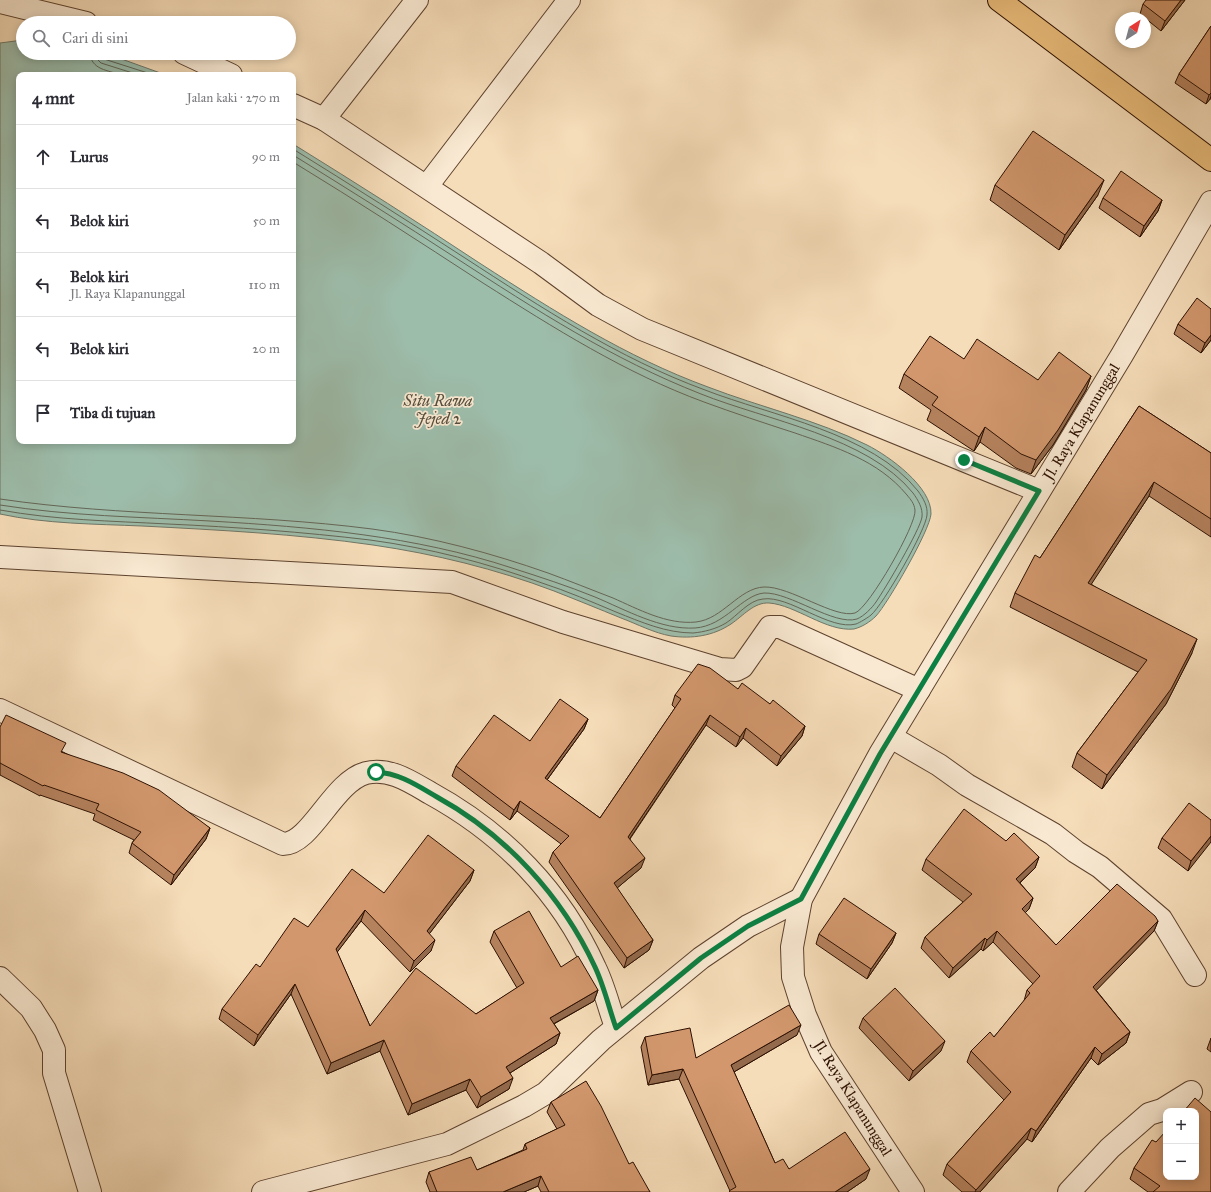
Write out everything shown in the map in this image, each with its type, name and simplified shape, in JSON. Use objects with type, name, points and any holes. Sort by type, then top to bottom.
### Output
[{"type":"main road","points":[[999,0],[1211,160]]},
{"type":"street","points":[[324,119],[417,0]]},
{"type":"street","points":[[427,186],[569,0]]},
{"type":"street","points":[[0,2],[57,16]]},
{"type":"street","points":[[199,60],[225,72]]},
{"type":"street","points":[[296,106],[324,119],[541,263],[598,305],[642,329],[1039,491]]},
{"type":"street","name":"Jl. Raya Klapanunggal","points":[[913,1192],[821,1052],[805,1015],[793,977],[792,948],[801,899],[880,754],[892,737],[1122,355],[1211,202]]},
{"type":"street","points":[[0,557],[452,582],[563,622],[720,668],[736,670],[742,667],[770,627],[780,627],[919,690]]},
{"type":"street","points":[[0,710],[283,844],[288,844],[299,837],[311,826],[335,796],[357,776],[367,773],[386,773],[406,780],[461,810],[496,837],[551,892],[574,927],[596,968],[616,1028]]},
{"type":"street","points":[[892,737],[939,765],[967,786],[1054,834],[1076,852],[1100,867],[1161,919],[1195,975]]},
{"type":"street","points":[[263,1192],[447,1144],[524,1106],[546,1093],[616,1028],[701,958],[748,926],[801,899]]},
{"type":"street","points":[[0,978],[31,1008],[45,1030],[54,1050],[54,1073],[90,1192]]},
{"type":"street","points":[[1069,1192],[1110,1148],[1149,1114],[1162,1110],[1191,1092]]},
{"type":"water","name":"Situ Rawa Jejed 2","points":[[16,41],[16,60],[124,60],[158,72],[16,72],[16,444],[296,444],[296,146],[563,316],[619,347],[648,362],[708,387],[848,436],[876,450],[897,465],[917,483],[925,493],[931,514],[924,535],[890,597],[874,618],[863,626],[854,629],[843,629],[822,623],[790,608],[764,603],[749,610],[731,624],[710,634],[694,637],[679,637],[652,631],[532,583],[488,569],[419,553],[344,541],[287,535],[71,523],[35,520],[0,514],[0,43]]},
{"type":"building","points":[[1146,0],[1181,0],[1165,21],[1143,4]]},
{"type":"building","points":[[1211,26],[1211,93],[1209,95],[1179,74]]},
{"type":"building","points":[[1033,131],[1104,180],[1065,235],[995,185]]},
{"type":"building","points":[[1121,171],[1162,200],[1144,226],[1103,198]]},
{"type":"building","points":[[1197,298],[1211,309],[1211,335],[1205,343],[1178,324]]},
{"type":"building","points":[[930,336],[964,359],[977,339],[1038,380],[1059,352],[1091,376],[1058,430],[1036,460],[1021,454],[985,427],[979,437],[932,405],[938,397],[904,374]]},
{"type":"building","points":[[1139,406],[1211,453],[1211,519],[1154,482],[1088,583],[1197,639],[1171,689],[1107,775],[1077,753],[1147,660],[1015,593],[1035,555],[1040,558]]},
{"type":"building","points":[[698,664],[710,668],[738,689],[742,683],[770,704],[773,700],[805,726],[781,756],[746,728],[740,737],[710,715],[628,837],[645,858],[614,883],[653,940],[627,958],[553,852],[569,836],[520,801],[514,810],[456,766],[494,715],[530,741],[560,699],[588,719],[545,778],[600,818],[681,699],[675,695]]},
{"type":"building","points":[[6,715],[66,743],[61,752],[123,773],[159,790],[210,828],[174,875],[132,843],[141,832],[96,810],[99,804],[44,785],[43,786],[0,763],[0,727]]},
{"type":"building","points":[[1189,803],[1211,820],[1211,836],[1191,861],[1162,838]]},
{"type":"building","points":[[964,809],[1006,841],[1014,833],[1039,857],[1016,879],[1033,898],[1022,909],[1056,945],[1117,884],[1155,916],[1158,921],[1093,987],[1130,1032],[1102,1054],[1095,1047],[1036,1131],[1031,1128],[976,1190],[947,1164],[1011,1092],[971,1051],[990,1032],[994,1037],[1030,993],[1027,990],[1040,976],[997,931],[987,940],[985,938],[953,968],[925,937],[972,894],[926,859]]},
{"type":"building","points":[[428,835],[474,870],[427,931],[435,940],[414,961],[365,910],[336,949],[370,1026],[416,968],[476,1014],[524,983],[494,931],[529,911],[561,967],[578,956],[598,990],[550,1018],[560,1033],[506,1067],[513,1078],[481,1097],[470,1079],[412,1104],[384,1040],[331,1063],[295,984],[258,1035],[222,1009],[256,964],[260,967],[294,918],[308,927],[352,869],[384,893]]},
{"type":"building","points":[[844,898],[896,933],[871,969],[819,934]]},
{"type":"building","points":[[895,988],[945,1041],[913,1071],[863,1018]]},
{"type":"building","points":[[789,1005],[801,1025],[731,1065],[775,1163],[783,1159],[789,1169],[845,1132],[870,1169],[835,1192],[730,1192],[729,1191],[736,1187],[683,1069],[652,1075],[645,1037],[690,1028],[696,1058]]},
{"type":"building","points":[[586,1081],[601,1106],[629,1164],[633,1162],[650,1192],[549,1192],[541,1176],[503,1192],[437,1192],[429,1172],[471,1157],[477,1170],[527,1149],[525,1144],[565,1125],[551,1102]]},
{"type":"building","points":[[1195,1098],[1211,1112],[1211,1192],[1153,1192],[1160,1186],[1134,1168],[1152,1140],[1156,1142],[1163,1134],[1163,1180],[1199,1180],[1199,1108],[1187,1108]]},
{"type":"route","points":[[376,772],[386,773],[406,780],[461,810],[502,841],[551,892],[574,927],[596,968],[616,1028],[701,958],[748,926],[801,899],[880,754],[892,737],[919,690],[968,612],[1039,491],[964,460]]}]
